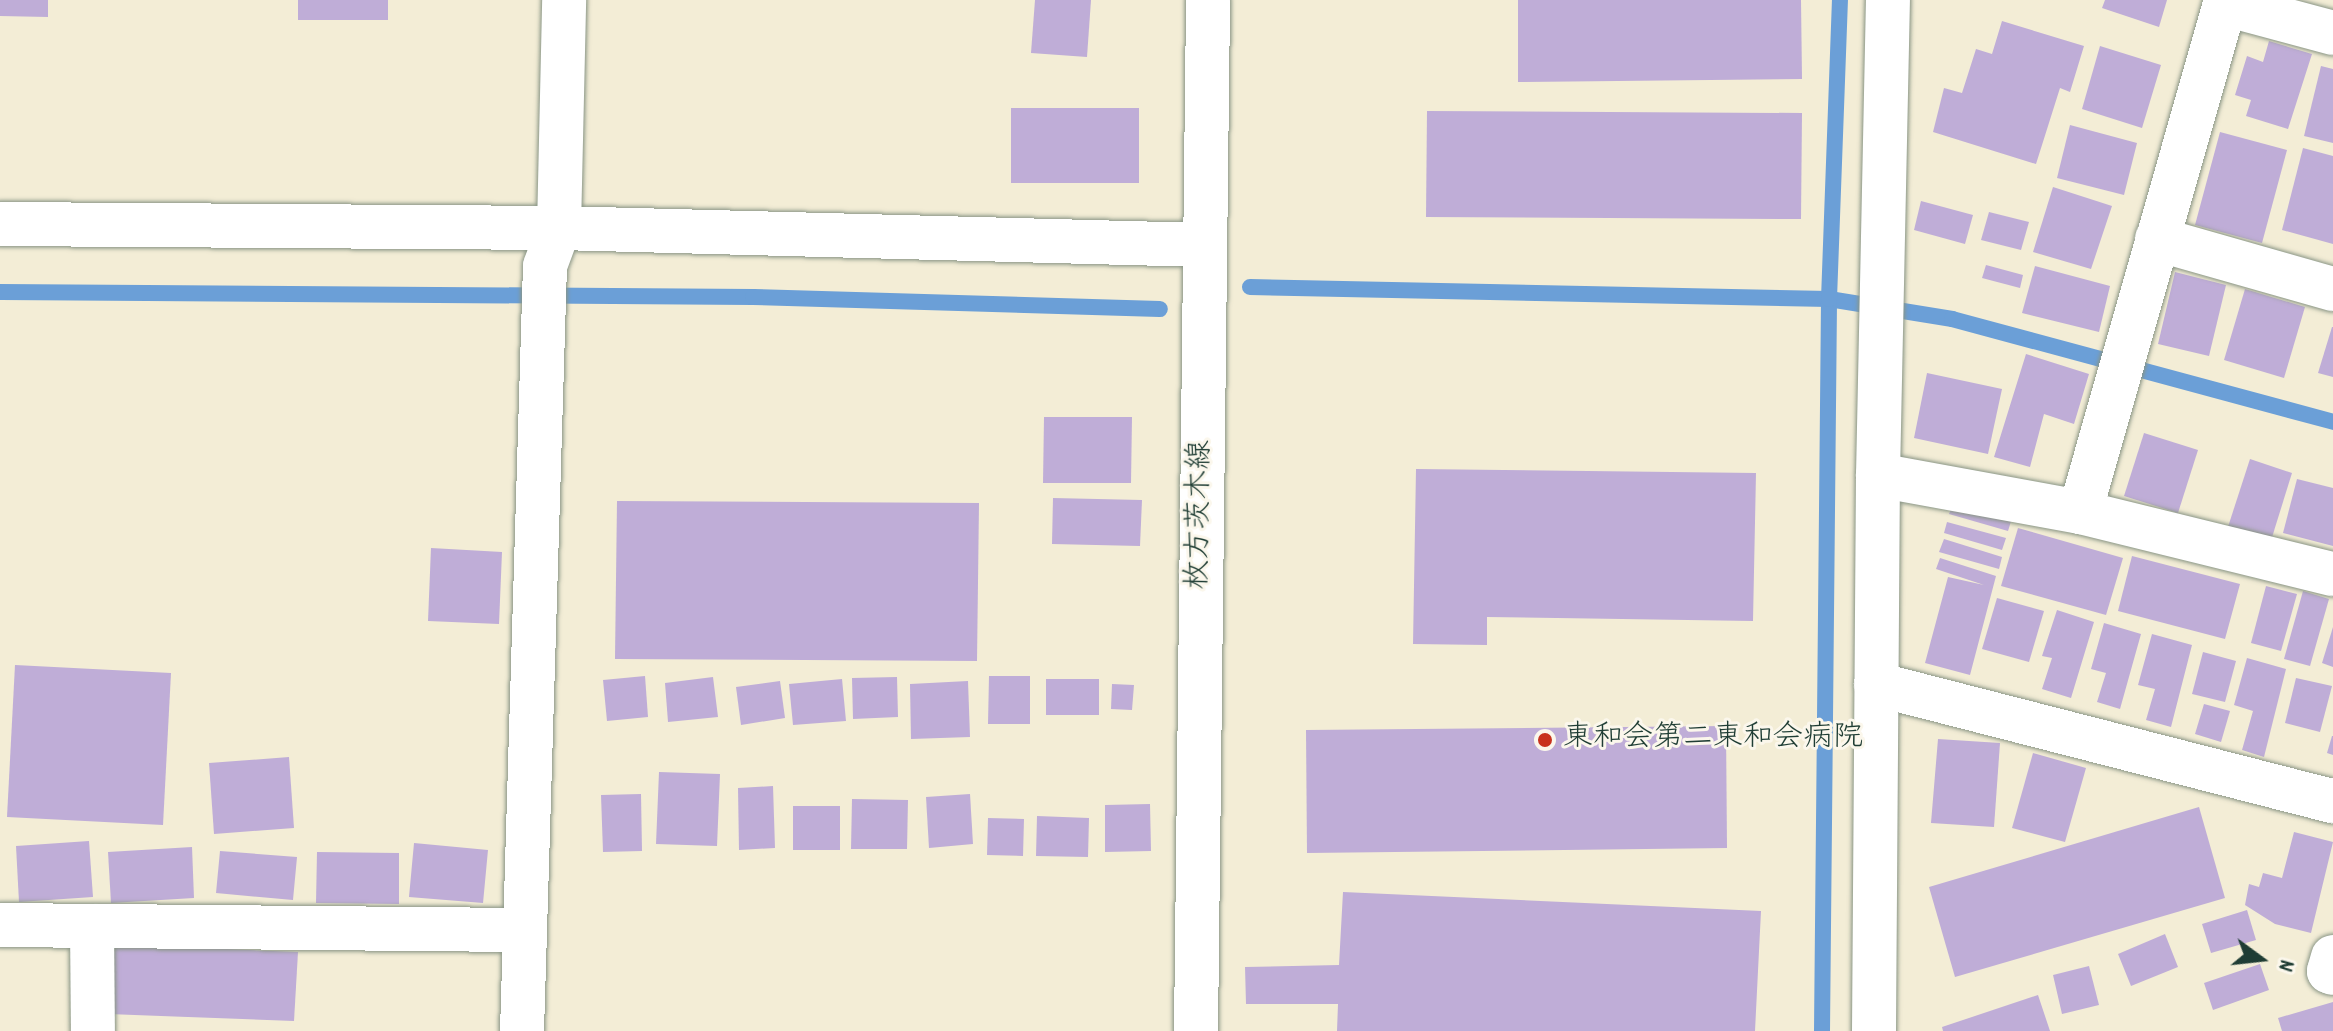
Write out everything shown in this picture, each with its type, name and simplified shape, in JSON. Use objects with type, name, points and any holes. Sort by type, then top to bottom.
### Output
[{"type":"street","points":[[522,1031],[545,266],[559,228],[564,0]]},
{"type":"street","name":"枚方茨木線","points":[[1196,1031],[1208,0]]},
{"type":"street","points":[[1874,1031],[1878,475],[1888,0]]},
{"type":"street","points":[[2080,512],[2225,2],[2333,33]]},
{"type":"street","points":[[0,224],[559,228],[1205,245]]},
{"type":"street","points":[[2157,239],[2333,289]]},
{"type":"street","points":[[1878,475],[2080,512],[2333,574]]},
{"type":"street","points":[[1876,684],[2333,801]]},
{"type":"street","points":[[0,925],[524,930]]},
{"type":"street","points":[[92,926],[93,1031]]},
{"type":"street","points":[[2333,957],[2329,971],[2333,973]]},
{"type":"building","points":[[0,0],[48,0],[48,17],[0,16]]},
{"type":"building","points":[[298,0],[388,0],[388,20],[298,20]]},
{"type":"building","points":[[1035,0],[1091,0],[1087,57],[1031,53]]},
{"type":"building","points":[[1518,0],[1801,0],[1802,79],[1518,82]]},
{"type":"building","points":[[2105,0],[2167,0],[2159,27],[2102,8]]},
{"type":"building","points":[[2002,21],[2084,46],[2070,92],[2060,88],[2036,164],[1933,132],[1944,88],[1962,93],[1976,49],[1992,54]]},
{"type":"building","points":[[2269,41],[2312,54],[2288,129],[2246,116],[2251,100],[2235,95],[2247,56],[2263,62]]},
{"type":"building","points":[[2100,46],[2161,65],[2142,128],[2082,109]]},
{"type":"building","points":[[2321,66],[2333,69],[2333,143],[2304,136]]},
{"type":"building","points":[[1011,108],[1139,108],[1139,183],[1011,183]]},
{"type":"building","points":[[1427,111],[1802,113],[1801,219],[1426,217]]},
{"type":"building","points":[[2070,125],[2137,143],[2124,195],[2057,178]]},
{"type":"building","points":[[2220,132],[2287,150],[2262,243],[2195,225]]},
{"type":"building","points":[[2303,148],[2333,156],[2333,244],[2282,230]]},
{"type":"building","points":[[2053,187],[2112,206],[2091,269],[2033,252]]},
{"type":"building","points":[[1921,201],[1973,215],[1965,244],[1914,230]]},
{"type":"building","points":[[1989,212],[2029,222],[2021,250],[1981,240]]},
{"type":"building","points":[[1986,265],[2023,275],[2020,288],[1982,278]]},
{"type":"building","points":[[2035,266],[2110,286],[2099,332],[2022,313]]},
{"type":"building","points":[[2175,272],[2226,285],[2209,356],[2158,344]]},
{"type":"building","points":[[2245,289],[2305,307],[2284,378],[2224,360]]},
{"type":"building","points":[[2333,327],[2333,377],[2318,373]]},
{"type":"building","points":[[2026,354],[2089,374],[2074,424],[2044,414],[2030,467],[1994,457]]},
{"type":"building","points":[[1927,373],[2002,389],[1988,454],[1914,438]]},
{"type":"building","points":[[1044,417],[1132,417],[1131,483],[1043,483]]},
{"type":"building","points":[[2144,433],[2198,450],[2178,513],[2124,496]]},
{"type":"building","points":[[2250,459],[2292,473],[2269,547],[2226,533]]},
{"type":"building","points":[[1416,469],[1756,473],[1753,621],[1487,617],[1487,645],[1413,644]]},
{"type":"building","points":[[2297,479],[2333,488],[2333,546],[2283,533]]},
{"type":"building","points":[[1053,498],[1142,500],[1140,546],[1052,544]]},
{"type":"building","points":[[617,501],[979,503],[977,661],[615,659]]},
{"type":"building","points":[[1954,502],[2012,518],[2008,531],[1949,514]]},
{"type":"building","points":[[1947,522],[2006,538],[2002,550],[1944,533]]},
{"type":"building","points":[[2018,528],[2123,558],[2106,615],[2001,586]]},
{"type":"building","points":[[1944,539],[2002,557],[1999,569],[1939,552]]},
{"type":"building","points":[[431,548],[502,552],[499,624],[428,621]]},
{"type":"building","points":[[2132,556],[2240,584],[2225,639],[2118,611]]},
{"type":"building","points":[[1940,558],[1996,576],[1970,675],[1925,663],[1948,577],[1984,585],[1936,569]]},
{"type":"building","points":[[2266,586],[2297,594],[2281,651],[2251,643]]},
{"type":"building","points":[[2303,591],[2329,599],[2310,666],[2284,659]]},
{"type":"building","points":[[1997,598],[2044,611],[2029,662],[1982,649]]},
{"type":"building","points":[[2057,610],[2094,622],[2071,698],[2042,689],[2052,658],[2042,656]]},
{"type":"building","points":[[2104,623],[2141,634],[2120,709],[2097,702],[2106,673],[2091,669]]},
{"type":"building","points":[[2333,627],[2333,667],[2322,663]]},
{"type":"building","points":[[2152,634],[2192,645],[2171,727],[2146,720],[2155,689],[2138,685]]},
{"type":"building","points":[[2203,652],[2236,661],[2225,702],[2192,694]]},
{"type":"building","points":[[2247,658],[2286,669],[2264,757],[2242,750],[2253,711],[2234,705]]},
{"type":"building","points":[[15,665],[171,673],[163,825],[7,817]]},
{"type":"building","points":[[645,676],[648,717],[607,721],[603,680]]},
{"type":"building","points":[[989,676],[1030,676],[1030,724],[988,724]]},
{"type":"building","points":[[713,677],[718,717],[668,722],[665,683]]},
{"type":"building","points":[[897,677],[898,717],[853,719],[852,678]]},
{"type":"building","points":[[2296,678],[2332,686],[2320,732],[2285,723]]},
{"type":"building","points":[[842,679],[846,721],[793,725],[789,684]]},
{"type":"building","points":[[1046,679],[1099,679],[1099,715],[1046,715]]},
{"type":"building","points":[[780,681],[785,718],[741,725],[736,687]]},
{"type":"building","points":[[968,681],[970,737],[911,739],[910,684]]},
{"type":"building","points":[[1112,684],[1134,685],[1132,710],[1111,709]]},
{"type":"building","points":[[2204,704],[2230,711],[2221,742],[2195,734]]},
{"type":"building","points":[[1726,726],[1727,848],[1307,853],[1306,730]]},
{"type":"building","points":[[2333,736],[2333,755],[2327,753]]},
{"type":"building","points":[[1938,739],[2000,743],[1994,827],[1931,823]]},
{"type":"building","points":[[2033,753],[2086,768],[2065,842],[2012,828]]},
{"type":"building","points":[[289,757],[294,828],[214,834],[209,763]]},
{"type":"building","points":[[659,772],[720,774],[717,846],[656,844]]},
{"type":"building","points":[[773,786],[775,848],[739,850],[738,788]]},
{"type":"building","points":[[641,794],[642,851],[603,852],[601,795]]},
{"type":"building","points":[[970,794],[973,844],[929,848],[926,797]]},
{"type":"building","points":[[852,799],[908,800],[907,849],[851,849]]},
{"type":"building","points":[[1150,804],[1151,851],[1105,852],[1105,805]]},
{"type":"building","points":[[793,806],[840,806],[840,850],[793,850]]},
{"type":"building","points":[[2199,807],[2225,898],[1955,977],[1929,887]]},
{"type":"building","points":[[1037,816],[1089,818],[1088,857],[1036,856]]},
{"type":"building","points":[[988,818],[1024,819],[1023,856],[987,855]]},
{"type":"building","points":[[2294,832],[2333,842],[2311,933],[2275,924],[2245,905],[2249,884],[2259,887],[2263,873],[2282,878]]},
{"type":"building","points":[[89,841],[93,897],[19,902],[16,846]]},
{"type":"building","points":[[414,843],[488,850],[483,903],[409,897]]},
{"type":"building","points":[[192,847],[194,898],[111,903],[108,852]]},
{"type":"building","points":[[220,851],[297,857],[293,900],[216,893]]},
{"type":"building","points":[[317,852],[399,853],[399,904],[316,903]]},
{"type":"building","points":[[1343,892],[1761,911],[1755,1031],[1337,1031],[1338,1004],[1246,1004],[1245,967],[1339,965]]},
{"type":"building","points":[[2247,910],[2256,940],[2211,953],[2202,924]]},
{"type":"building","points":[[2165,934],[2178,967],[2131,986],[2118,954]]},
{"type":"building","points":[[110,944],[298,952],[294,1021],[108,1014]]},
{"type":"building","points":[[2260,964],[2269,990],[2213,1010],[2204,983]]},
{"type":"building","points":[[2089,966],[2099,1005],[2062,1014],[2053,975]]},
{"type":"building","points":[[2038,995],[2050,1031],[1943,1031],[1942,1027]]},
{"type":"building","points":[[2333,1002],[2333,1031],[2282,1031],[2278,1018]]},
{"type":"waterway","points":[[1822,1031],[1829,299],[1840,0]]},
{"type":"waterway","points":[[1250,287],[1829,299],[1952,319],[2333,422]]},
{"type":"waterway","points":[[0,292],[753,297],[1160,309]]},
{"type":"place","name":"東和会第二東和会病院","points":[[1545,740]]}]
